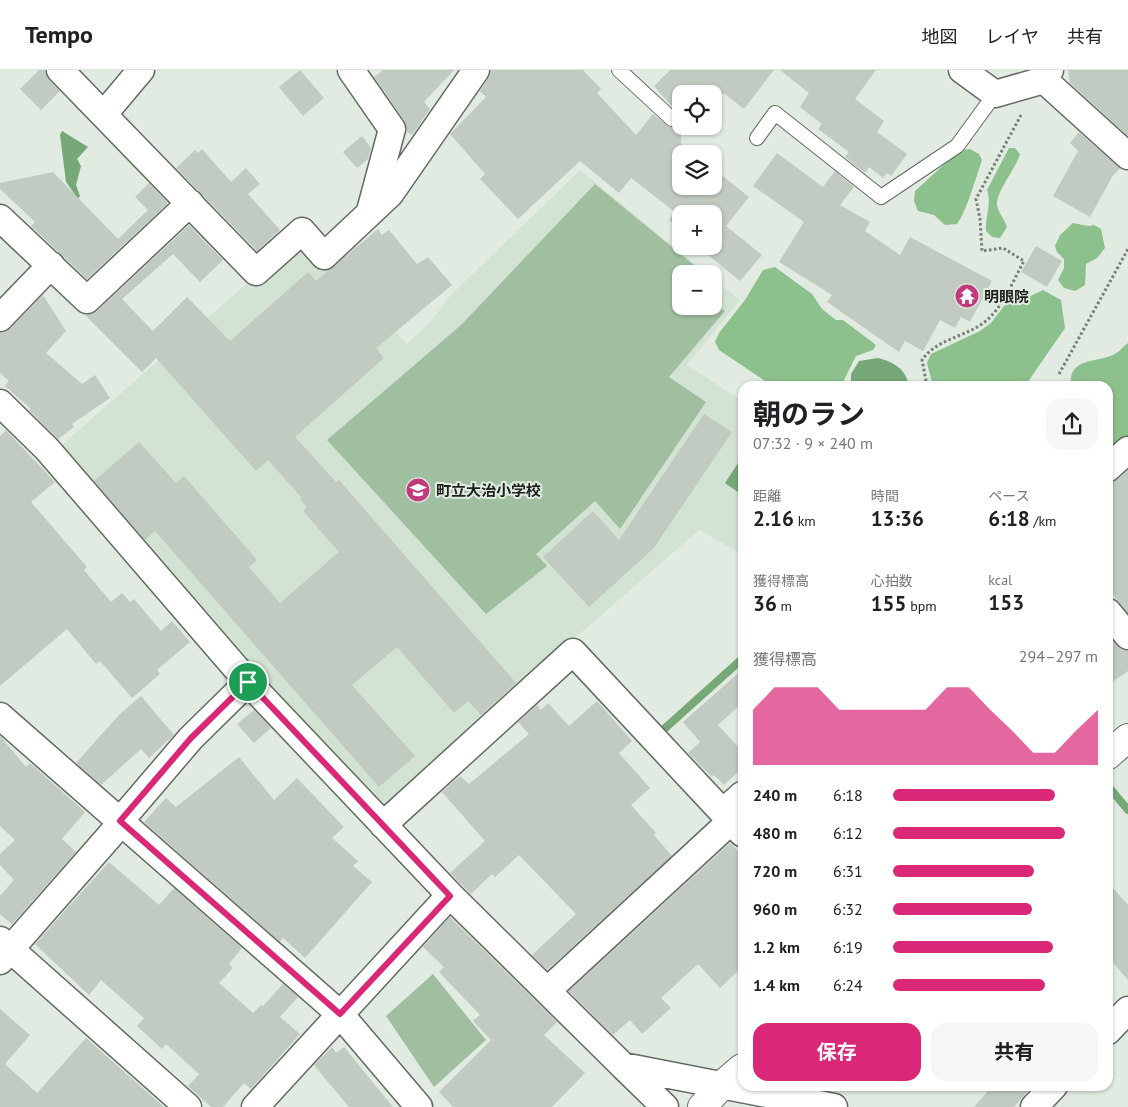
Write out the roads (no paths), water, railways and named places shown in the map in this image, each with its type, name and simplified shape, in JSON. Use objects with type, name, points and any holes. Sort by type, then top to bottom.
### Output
[{"type":"street","points":[[60,70],[256,272],[302,231],[324,256],[390,194],[476,70]]},
{"type":"street","points":[[104,114],[140,70]]},
{"type":"street","points":[[350,70],[392,129],[370,212]]},
{"type":"street","points":[[962,70],[995,94],[1047,75],[1128,156]]},
{"type":"street","points":[[0,218],[88,300],[190,203]]},
{"type":"street","points":[[0,318],[51,265]]},
{"type":"street","points":[[0,403],[46,449],[248,682],[450,896],[665,1107]]},
{"type":"street","points":[[1113,464],[1128,450]]},
{"type":"street","points":[[383,825],[573,652],[732,822]]},
{"type":"street","points":[[188,1107],[4,950],[121,822],[191,738],[248,682]]},
{"type":"street","points":[[0,716],[340,1014],[419,1107]]},
{"type":"street","points":[[1113,751],[1128,738]]},
{"type":"street","points":[[547,991],[732,822],[738,806]]},
{"type":"street","points":[[255,1107],[450,896]]},
{"type":"street","points":[[1113,1026],[1128,1010]]},
{"type":"street","points":[[623,1066],[732,1076]]},
{"type":"street","points":[[702,1107],[732,1076]]},
{"type":"street","points":[[781,1091],[834,1107]]},
{"type":"street","points":[[1034,1107],[1049,1091]]},
{"type":"lane","points":[[619,70],[672,120]]},
{"type":"lane","points":[[756,138],[775,113],[881,196],[957,146],[995,94]]},
{"type":"waterway","points":[[663,730],[738,663]]},
{"type":"waterway","points":[[1113,792],[1128,810]]},
{"type":"place","name":"明眼院","points":[[967,296]]},
{"type":"place","name":"町立大治小学校","points":[[418,490]]}]
